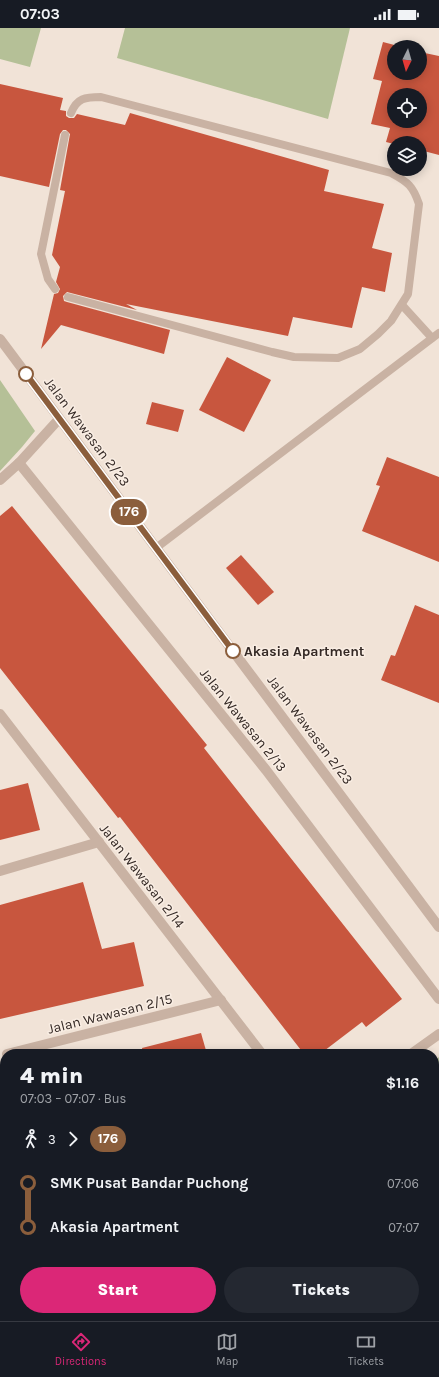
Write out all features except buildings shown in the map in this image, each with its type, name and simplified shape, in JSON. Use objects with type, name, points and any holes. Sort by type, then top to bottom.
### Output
[{"type":"street","name":"Jalan Wawasan 2/23","points":[[0,339],[439,927]]},
{"type":"street","points":[[0,480],[19,463],[59,419]]},
{"type":"street","name":"Jalan Wawasan 2/13","points":[[19,463],[266,770],[439,999]]},
{"type":"street","name":"Jalan Wawasan 2/14","points":[[0,714],[258,1049]]},
{"type":"street","points":[[0,871],[98,842]]},
{"type":"street","name":"Jalan Wawasan 2/15","points":[[26,1049],[221,1000]]},
{"type":"street","points":[[418,1049],[439,1034]]},
{"type":"lane","points":[[68,297],[294,357],[338,358],[360,349],[391,321],[402,306],[408,294],[419,204],[415,191],[405,180],[391,173],[101,97],[89,97],[82,99],[74,105],[71,113]]},
{"type":"lane","points":[[55,289],[48,279],[41,254],[65,135]]},
{"type":"lane","points":[[402,306],[432,338]]},
{"type":"lane","points":[[156,548],[439,333]]},
{"type":"green space","points":[[0,28],[41,28],[30,67],[0,59]]},
{"type":"green space","points":[[125,28],[350,28],[328,119],[117,58]]},
{"type":"green space","points":[[0,380],[35,431],[0,471]]},
{"type":"bus line","name":"176","points":[[26,374],[233,651]]},
{"type":"place","name":"Akasia Apartment","points":[[233,651]]}]
